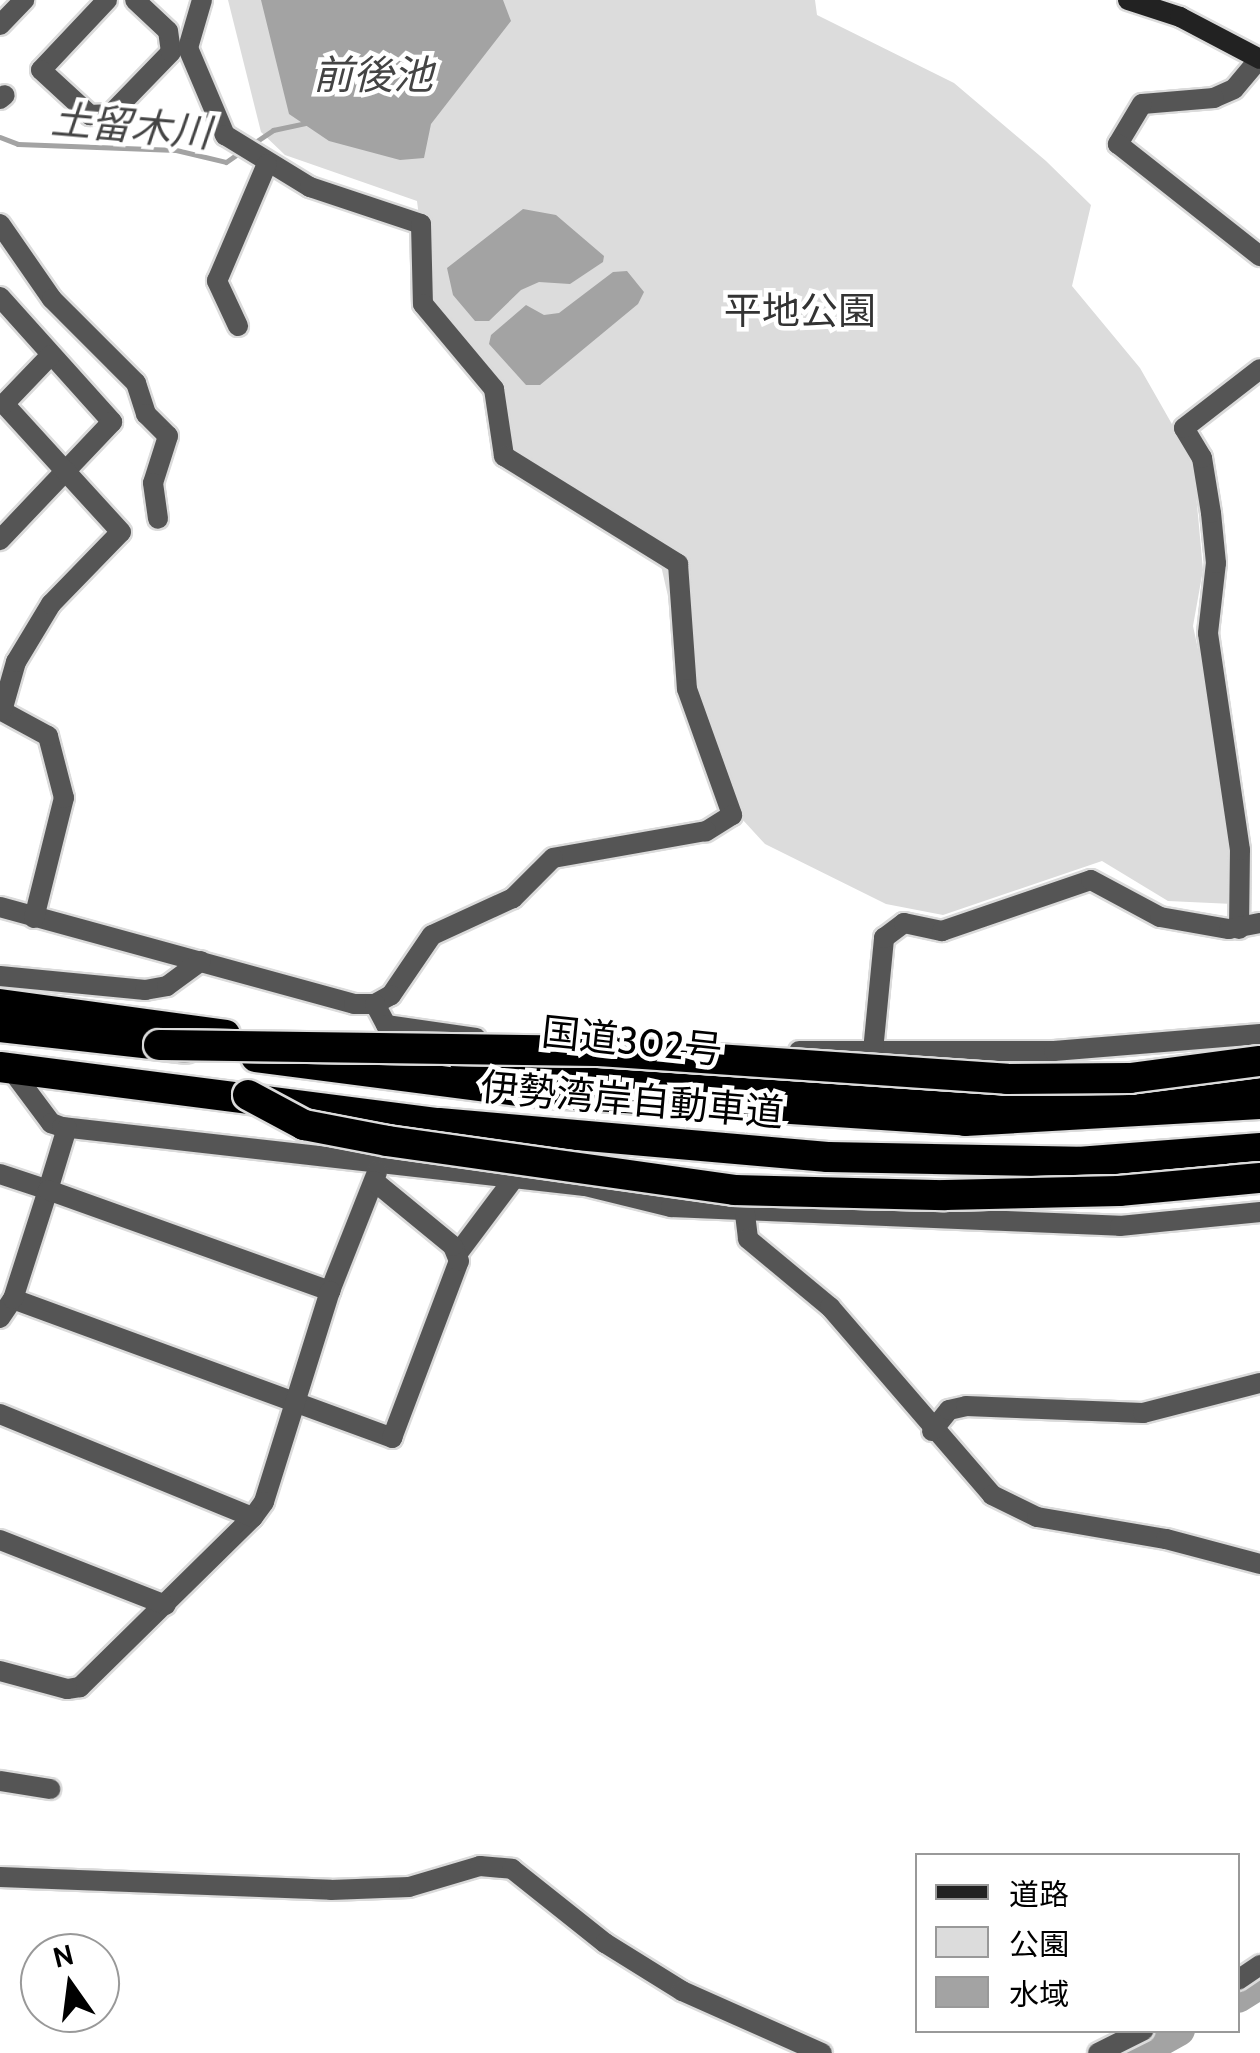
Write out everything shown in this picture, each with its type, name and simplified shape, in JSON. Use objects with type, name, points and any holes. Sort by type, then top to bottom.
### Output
[{"type":"highway","name":"国道302号","points":[[0,1004],[172,1028],[744,1089],[1078,1097],[1260,1085]]},
{"type":"highway","name":"伊勢湾岸自動車道","points":[[0,1027],[519,1091],[829,1115],[1074,1120],[1260,1104]]},
{"type":"highway","points":[[158,1045],[599,1051],[1007,1079],[1130,1078],[1260,1060]]},
{"type":"highway","name":"伊勢湾岸自動車道","points":[[5,1072],[248,1095],[439,1123],[828,1157],[1078,1162],[1260,1150]]},
{"type":"highway","points":[[5,1072],[515,1138],[736,1157],[1088,1166],[1260,1150]]},
{"type":"highway","points":[[248,1095],[304,1125],[387,1142],[734,1190],[945,1195],[1119,1191],[1260,1178]]},
{"type":"main road","points":[[1128,0],[1180,17],[1260,59]]},
{"type":"street","points":[[0,25],[24,0]]},
{"type":"street","points":[[107,0],[40,70],[90,115],[111,114],[171,52],[168,31],[134,0]]},
{"type":"street","points":[[0,907],[374,1004],[392,995],[432,935],[513,898],[553,858],[706,831],[732,816],[687,689],[678,564],[504,456],[502,413],[494,389],[424,304],[421,224],[310,187],[225,136],[194,71],[188,39],[202,0]]},
{"type":"street","points":[[1260,59],[1234,88],[1214,98],[1142,104],[1118,144],[1260,256]]},
{"type":"street","points":[[238,326],[217,281],[252,155]]},
{"type":"street","points":[[0,225],[52,300],[136,383],[146,414],[168,436],[153,483],[158,519]]},
{"type":"street","points":[[0,296],[112,422],[0,540]]},
{"type":"street","points":[[34,918],[64,798],[48,736],[2,711],[8,659],[51,604],[121,532],[4,404],[51,355]]},
{"type":"street","points":[[1239,929],[1240,850],[1208,633],[1216,562],[1211,512],[1202,458],[1184,428],[1260,370]]},
{"type":"street","points":[[874,1051],[884,938],[904,923],[942,931],[1092,880],[1160,916],[1239,929],[1260,923]]},
{"type":"street","points":[[0,976],[145,990],[168,986],[201,961]]},
{"type":"street","points":[[374,1004],[386,1025],[504,1042],[527,1036],[874,1051],[1054,1052],[1260,1034]]},
{"type":"street","points":[[5,1072],[51,1123],[67,1128],[376,1174],[512,1181],[745,1214],[1120,1226],[1260,1212]]},
{"type":"street","points":[[0,1318],[13,1299],[67,1128]]},
{"type":"street","points":[[0,1174],[330,1291]]},
{"type":"street","points":[[376,1174],[458,1252]]},
{"type":"street","points":[[0,1671],[68,1689],[80,1686],[253,1517],[330,1291],[376,1174]]},
{"type":"street","points":[[13,1299],[392,1438],[458,1252],[512,1181]]},
{"type":"street","points":[[745,1214],[748,1239],[830,1308],[932,1432],[992,1495],[1037,1517],[1166,1539],[1260,1564]]},
{"type":"street","points":[[932,1432],[949,1410],[966,1406],[1143,1412],[1260,1383]]},
{"type":"street","points":[[0,1414],[253,1517]]},
{"type":"street","points":[[0,1540],[166,1606]]},
{"type":"street","points":[[0,1781],[50,1789]]},
{"type":"street","points":[[0,1877],[331,1890],[410,1887],[480,1866],[512,1869],[605,1943],[682,1991],[822,2053]]},
{"type":"street","points":[[1098,2053],[1138,2033]]},
{"type":"green space","name":"平地公園","points":[[228,0],[815,0],[817,15],[954,83],[1046,161],[1091,205],[1072,286],[1140,368],[1193,461],[1203,570],[1193,626],[1219,746],[1233,904],[1168,901],[1102,861],[943,915],[886,904],[765,844],[731,807],[698,728],[657,548],[538,479],[507,444],[489,391],[431,312],[417,201],[285,155],[261,132]]},
{"type":"water","name":"前後池","points":[[261,0],[503,0],[511,21],[431,124],[424,158],[400,160],[329,141],[289,114]]},
{"type":"water","points":[[523,209],[556,215],[604,256],[603,262],[570,284],[539,282],[521,290],[489,321],[475,321],[453,295],[447,268]]},
{"type":"water","points":[[627,271],[644,292],[638,304],[540,385],[526,385],[489,344],[491,335],[526,305],[544,315],[559,313],[613,272]]},
{"type":"waterway","name":"土留木川","points":[[251,145],[273,130],[305,123]]},
{"type":"waterway","name":"土留木川","points":[[0,137],[18,144],[176,150],[226,162],[242,151]]},
{"type":"waterway","points":[[1240,1996],[1260,1983]]},
{"type":"waterway","points":[[1138,2053],[1174,2033]]}]
